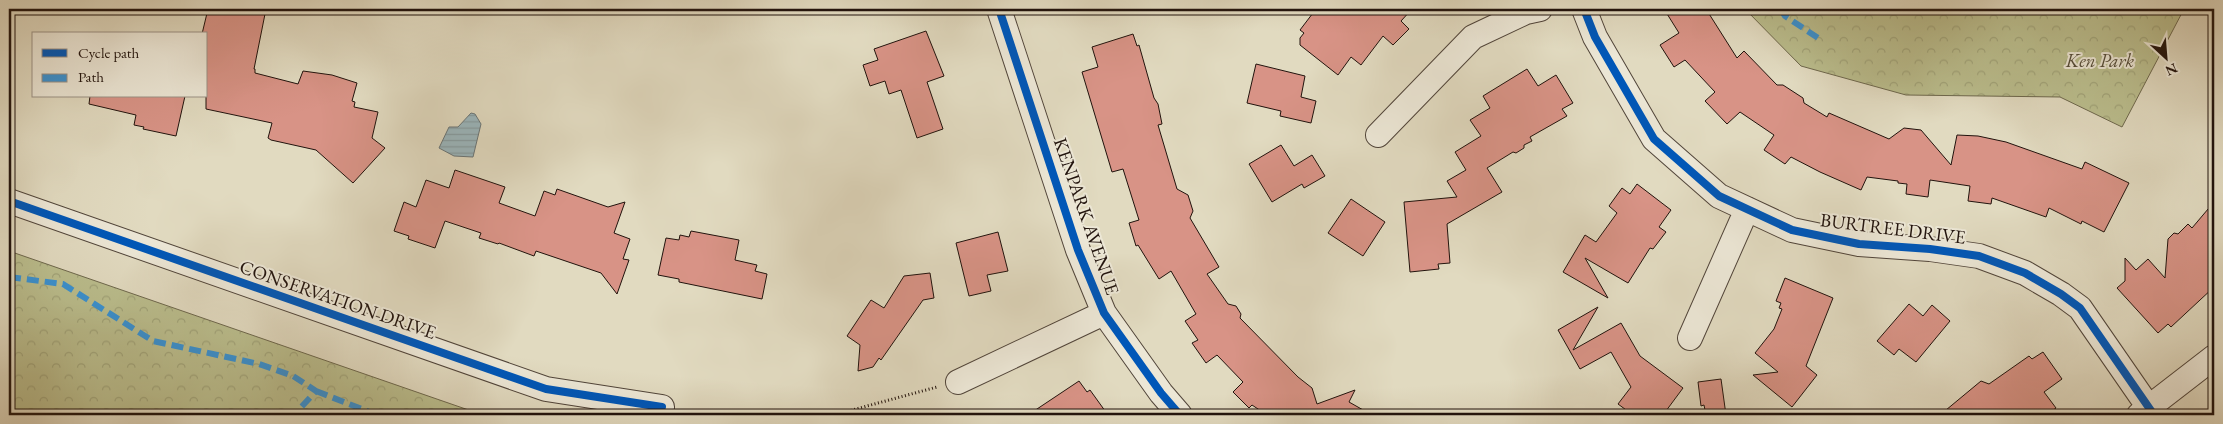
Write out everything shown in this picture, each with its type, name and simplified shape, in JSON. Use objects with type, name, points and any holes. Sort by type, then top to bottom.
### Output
[{"type":"street","name":"KENPARK AVENUE","points":[[999,9],[1078,250],[1104,313],[1161,393],[1180,415]]},
{"type":"street","points":[[1378,135],[1473,37],[1526,12],[1540,9]]},
{"type":"street","name":"BURTREE DRIVE","points":[[1584,9],[1595,37],[1654,139],[1718,196],[1792,230],[1859,244],[1930,249],[1979,256],[2025,272],[2080,308],[2148,413]]},
{"type":"street","name":"CONSERVATION DRIVE","points":[[9,201],[546,389],[662,407]]},
{"type":"street","points":[[1690,338],[1747,209]]},
{"type":"street","points":[[958,382],[1104,313]]},
{"type":"street","points":[[2148,413],[2214,357]]},
{"type":"path","points":[[834,415],[958,382]]},
{"type":"green space","name":"Ken Park","points":[[1745,9],[2184,9],[2122,127],[2060,97],[1906,95],[1801,66]]},
{"type":"green space","points":[[9,251],[483,415],[9,415]]},
{"type":"water","points":[[471,113],[475,114],[481,124],[473,157],[454,156],[439,148],[449,127],[458,127]]},
{"type":"building","points":[[208,9],[266,9],[254,69],[255,73],[298,84],[303,71],[332,75],[357,83],[352,101],[355,102],[354,107],[378,112],[372,138],[385,148],[353,183],[316,150],[268,138],[272,123],[206,109],[206,98],[208,98],[208,32],[202,32]]},
{"type":"building","points":[[1316,9],[1412,9],[1401,21],[1409,29],[1393,45],[1383,36],[1361,65],[1351,57],[1338,75],[1300,45],[1300,38],[1304,33],[1300,30]]},
{"type":"building","points":[[1664,9],[1706,9],[1737,58],[1744,51],[1777,85],[1783,85],[1803,98],[1804,103],[1827,117],[1829,113],[1889,139],[1904,128],[1921,130],[1951,165],[1957,135],[1978,136],[2006,142],[2082,169],[2085,162],[2129,183],[2104,232],[2082,221],[2081,224],[2049,208],[2046,217],[1992,198],[1991,204],[1968,201],[1970,186],[1930,180],[1928,197],[1906,194],[1907,184],[1898,183],[1898,181],[1867,177],[1861,190],[1791,157],[1785,164],[1764,150],[1774,135],[1740,112],[1727,124],[1705,101],[1715,92],[1685,60],[1674,67],[1660,45],[1679,33]]},
{"type":"building","points":[[926,31],[944,76],[927,82],[943,129],[917,138],[901,90],[889,94],[885,81],[870,86],[863,65],[878,60],[874,49]]},
{"type":"building","points":[[1133,34],[1137,46],[1139,45],[1154,98],[1158,104],[1162,124],[1158,125],[1177,189],[1188,195],[1193,211],[1190,218],[1219,267],[1207,274],[1228,304],[1236,306],[1241,314],[1240,318],[1298,377],[1312,388],[1317,404],[1355,390],[1349,402],[1372,415],[1267,415],[1252,405],[1249,408],[1233,392],[1243,382],[1217,355],[1206,363],[1192,343],[1198,340],[1185,321],[1196,314],[1171,271],[1159,279],[1138,245],[1136,246],[1129,223],[1139,220],[1123,169],[1112,172],[1082,72],[1098,67],[1092,47]]},
{"type":"building","points":[[1256,64],[1305,76],[1301,97],[1316,101],[1311,123],[1280,116],[1281,111],[1247,103]]},
{"type":"building","points":[[1527,69],[1538,86],[1556,75],[1573,103],[1562,109],[1567,116],[1530,137],[1532,141],[1524,145],[1524,148],[1516,153],[1513,152],[1487,168],[1502,192],[1447,224],[1450,263],[1438,264],[1439,269],[1410,272],[1404,202],[1457,197],[1447,181],[1466,170],[1455,152],[1481,136],[1470,120],[1490,108],[1483,96]]},
{"type":"building","points":[[90,98],[185,98],[176,136],[143,129],[144,127],[134,125],[136,115],[89,104]]},
{"type":"building","points":[[1281,145],[1294,166],[1312,155],[1325,176],[1304,188],[1302,184],[1272,202],[1249,164]]},
{"type":"building","points":[[455,170],[505,187],[499,203],[535,216],[544,191],[555,195],[557,189],[608,207],[625,202],[614,233],[630,239],[623,259],[629,260],[617,294],[601,273],[536,251],[534,256],[479,238],[481,233],[445,221],[435,248],[408,239],[409,236],[394,231],[404,202],[416,207],[426,180],[449,188]]},
{"type":"building","points":[[1637,184],[1671,210],[1659,227],[1666,232],[1653,249],[1650,248],[1628,283],[1585,258],[1608,298],[1563,272],[1585,235],[1596,242],[1617,213],[1609,206],[1622,188],[1630,194]]},
{"type":"building","points":[[1351,199],[1385,222],[1363,256],[1328,233]]},
{"type":"building","points":[[2214,202],[2214,287],[2171,327],[2168,324],[2158,333],[2117,288],[2125,281],[2125,258],[2136,270],[2148,259],[2165,278],[2168,239],[2174,233],[2178,234],[2188,224],[2192,228]]},
{"type":"building","points":[[691,231],[739,240],[735,260],[757,265],[755,271],[767,274],[762,299],[679,282],[679,279],[658,275],[666,238],[679,240],[680,235],[689,237]]},
{"type":"building","points":[[998,232],[1008,271],[987,275],[991,291],[969,296],[956,243]]},
{"type":"building","points":[[930,273],[934,298],[923,300],[881,360],[879,358],[873,367],[858,371],[860,345],[847,336],[871,300],[884,308],[904,276]]},
{"type":"building","points":[[1785,278],[1833,298],[1806,366],[1817,375],[1792,407],[1753,375],[1778,372],[1755,353],[1774,329],[1782,309],[1779,308],[1781,303],[1776,301]]},
{"type":"building","points":[[1909,304],[1923,316],[1932,305],[1950,321],[1916,362],[1899,349],[1894,355],[1877,341]]},
{"type":"building","points":[[1598,307],[1573,350],[1621,323],[1640,356],[1683,388],[1663,415],[1633,415],[1618,404],[1631,387],[1611,352],[1580,369],[1558,330]]},
{"type":"building","points":[[2043,352],[2062,379],[2044,392],[2056,408],[2046,415],[1940,415],[1981,381],[1989,384],[2029,356],[2032,359]]},
{"type":"building","points":[[1721,379],[1726,415],[1706,415],[1704,405],[1701,406],[1698,382]]},
{"type":"building","points":[[1079,381],[1087,392],[1090,390],[1108,415],[1028,415]]},
{"type":"marked path","points":[[1780,9],[1785,16],[1818,38]]},
{"type":"marked path","points":[[9,277],[63,284],[153,341],[259,364],[293,376],[316,391],[294,415]]},
{"type":"marked path","points":[[316,391],[377,415]]},
{"type":"cycle path","points":[[999,9],[1078,250],[1104,313],[1161,393],[1180,415]]},
{"type":"cycle path","points":[[1584,9],[1595,37],[1654,139],[1719,196],[1792,230],[1859,244],[1930,249],[1979,256],[2025,273],[2061,294],[2080,308],[2154,415]]},
{"type":"cycle path","points":[[9,201],[546,389],[662,407]]}]
